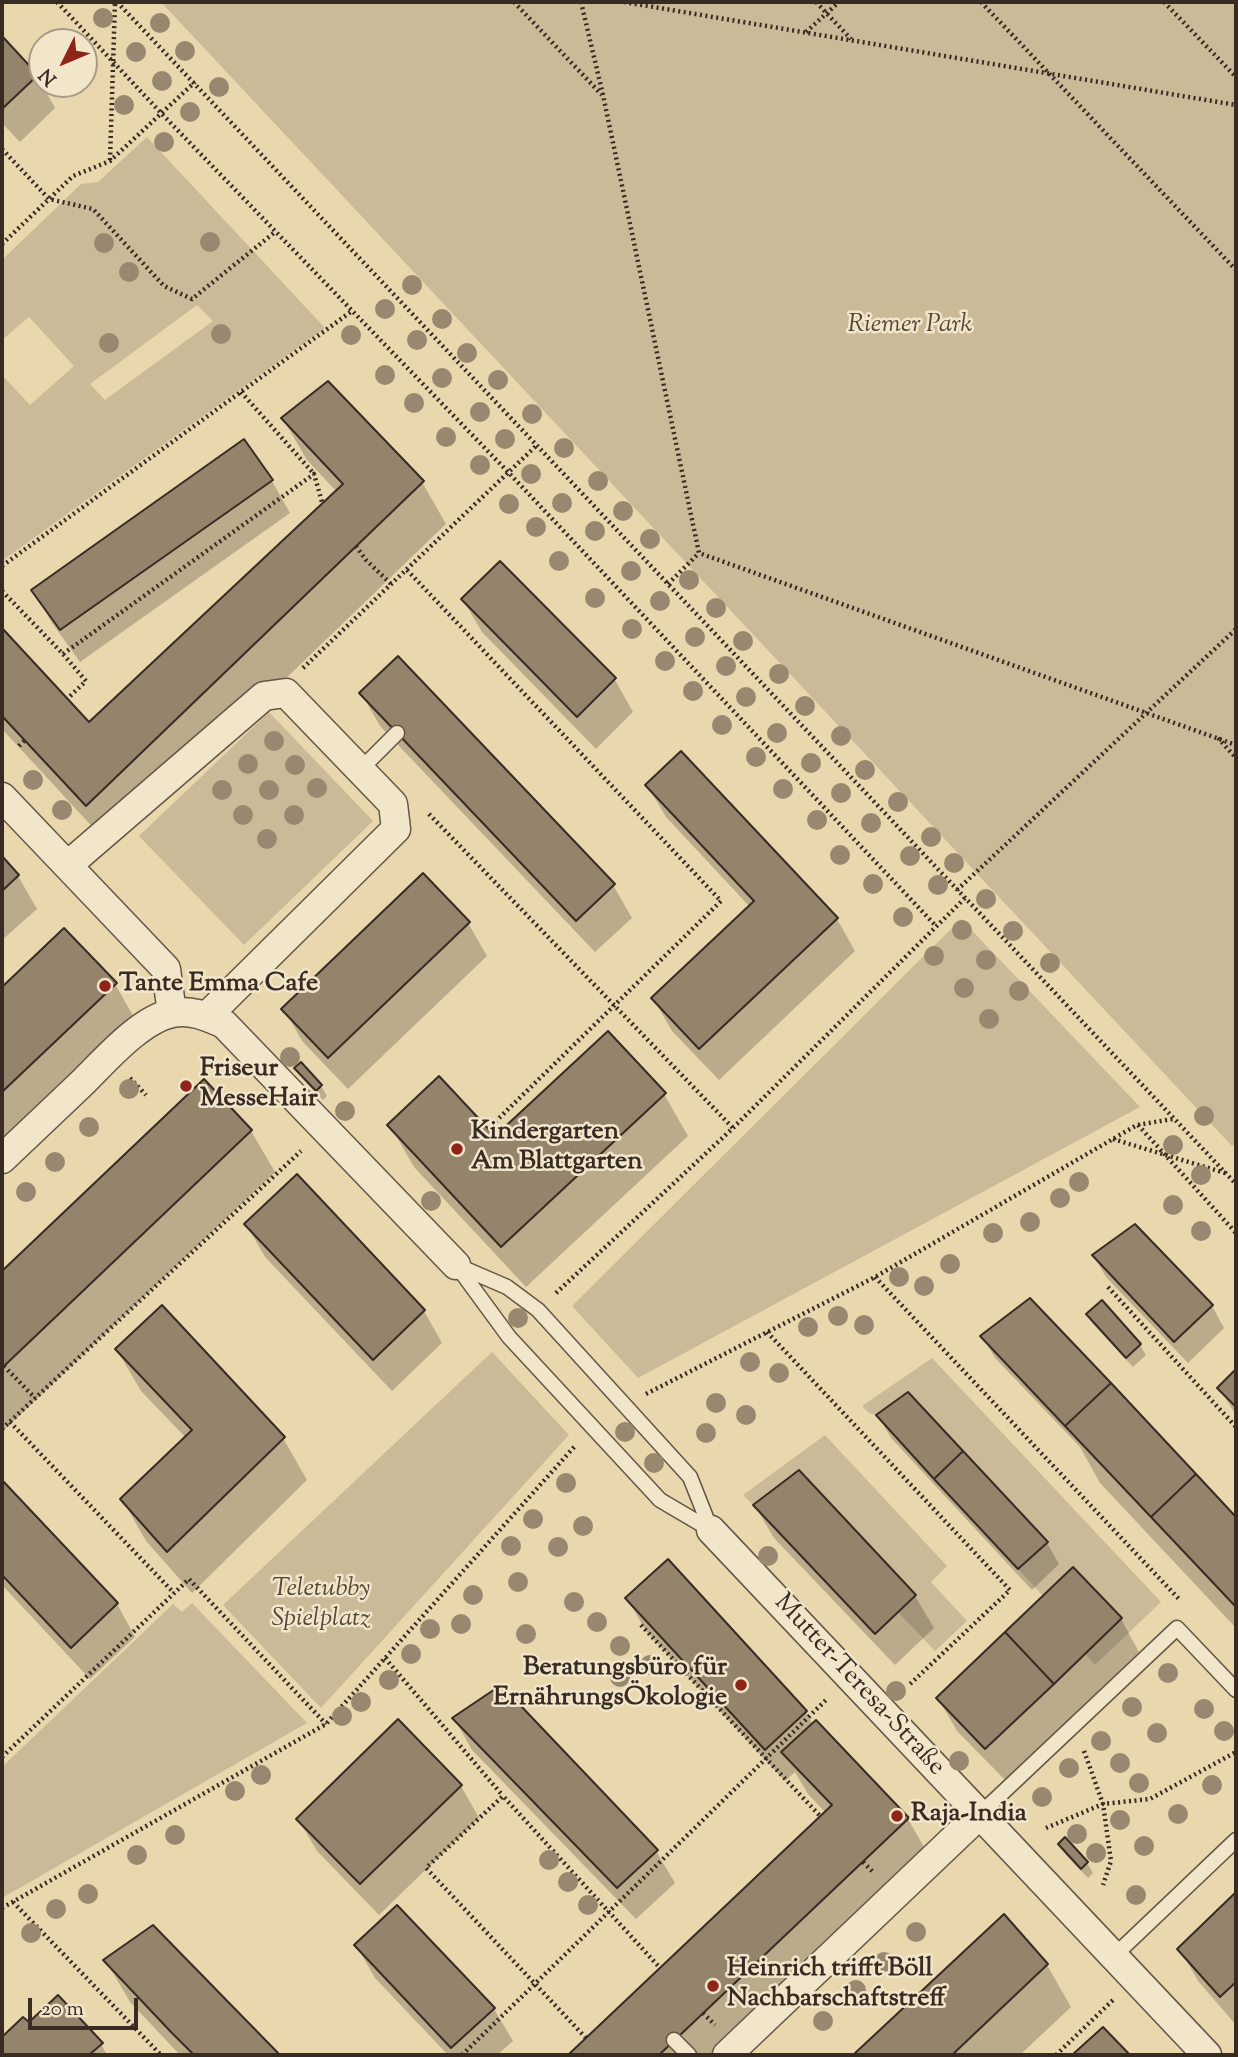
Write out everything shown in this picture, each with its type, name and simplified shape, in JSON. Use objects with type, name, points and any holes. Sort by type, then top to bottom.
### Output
[{"type":"street","points":[[68,865],[264,696],[286,693],[361,769],[393,804],[396,829],[207,1016]]},
{"type":"street","points":[[2,797],[166,969],[172,1013],[149,1023],[126,1041],[2,1159]]},
{"type":"street","name":"Mutter-Teresa-Straße","points":[[172,1013],[189,1012],[224,1024],[456,1265]]},
{"type":"street","name":"Mutter-Teresa-Straße","points":[[711,1530],[1207,2055]]},
{"type":"street","points":[[727,2055],[979,1815]]},
{"type":"lane","points":[[361,769],[397,733]]},
{"type":"lane","name":"Mutter-Teresa-Straße","points":[[456,1265],[507,1287],[538,1310],[690,1477],[711,1530]]},
{"type":"lane","name":"Mutter-Teresa-Straße","points":[[456,1265],[509,1338],[660,1500],[711,1530]]},
{"type":"lane","points":[[979,1815],[1177,1628],[1236,1690]]},
{"type":"lane","points":[[1113,1957],[1236,1840]]},
{"type":"lane","points":[[674,2040],[689,2055]]},
{"type":"path","points":[[57,2],[509,473],[936,926]]},
{"type":"path","points":[[110,161],[116,2]]},
{"type":"path","points":[[116,2],[195,82],[1236,1184]]},
{"type":"path","points":[[514,2],[603,95]]},
{"type":"path","points":[[581,2],[699,553]]},
{"type":"path","points":[[624,2],[1236,104]]},
{"type":"path","points":[[816,2],[852,40]]},
{"type":"path","points":[[806,32],[839,2]]},
{"type":"path","points":[[981,2],[1236,270]]},
{"type":"path","points":[[1164,2],[1236,77]]},
{"type":"path","points":[[2,244],[73,176],[110,161],[195,82]]},
{"type":"path","points":[[2,149],[49,199],[93,209],[164,286],[192,299],[275,232]]},
{"type":"path","points":[[2,566],[352,311]]},
{"type":"path","points":[[241,392],[314,474],[323,502]]},
{"type":"path","points":[[296,671],[304,667],[536,446]]},
{"type":"path","points":[[63,653],[314,474]]},
{"type":"path","points":[[356,547],[391,584]]},
{"type":"path","points":[[667,584],[699,553]]},
{"type":"path","points":[[699,553],[1236,745]]},
{"type":"path","points":[[407,570],[720,901],[492,1125]]},
{"type":"path","points":[[2,591],[63,653],[86,681],[67,699]]},
{"type":"path","points":[[957,890],[1236,629]]},
{"type":"path","points":[[1217,738],[1236,758]]},
{"type":"path","points":[[19,746],[24,741]]},
{"type":"path","points":[[426,810],[733,1128]]},
{"type":"path","points":[[538,1310],[733,1128],[965,898]]},
{"type":"path","points":[[122,1069],[146,1095]]},
{"type":"path","points":[[623,1406],[874,1277],[1137,1125],[1174,1119]]},
{"type":"path","points":[[1137,1125],[1236,1233]]},
{"type":"path","points":[[1113,1139],[1226,1173]]},
{"type":"path","points":[[2,1429],[305,1147]]},
{"type":"path","points":[[874,1277],[1179,1599]]},
{"type":"path","points":[[1108,1287],[1236,1427]]},
{"type":"path","points":[[767,1332],[1010,1590],[908,1686]]},
{"type":"path","points":[[4,1366],[35,1398]]},
{"type":"path","points":[[10,1422],[174,1593]]},
{"type":"path","points":[[2,1908],[327,1724],[593,1426]]},
{"type":"path","points":[[2,1758],[189,1579],[327,1724]]},
{"type":"path","points":[[641,1625],[820,1816]]},
{"type":"path","points":[[385,1658],[503,1796],[660,1968]]},
{"type":"path","points":[[462,2055],[829,1697]]},
{"type":"path","points":[[1082,1745],[1103,1804],[1111,1860],[1103,1885]]},
{"type":"path","points":[[1046,1828],[1103,1804],[1150,1798],[1236,1752]]},
{"type":"path","points":[[503,1796],[426,1868],[586,2038]]},
{"type":"path","points":[[13,1902],[161,2055]]},
{"type":"path","points":[[1056,2055],[1114,2000]]},
{"type":"green space","name":"Riemer Park","points":[[161,2],[1236,2],[1236,1143],[1232,1146]]},
{"type":"green space","points":[[147,137],[325,328],[2,561],[2,375],[30,405],[74,366],[29,317],[2,340],[2,260],[81,184],[98,182]],"holes":[[[197,305],[213,321],[105,400],[90,384]]]},
{"type":"green space","points":[[269,712],[373,821],[244,945],[139,836]]},
{"type":"green space","points":[[961,919],[1140,1107],[638,1378],[572,1306]]},
{"type":"green space","name":"Teletubby Spielplatz","points":[[492,1352],[569,1435],[321,1708],[223,1605]]},
{"type":"green space","points":[[932,1358],[1161,1602],[1095,1665],[1085,1654],[1122,1618],[1073,1567],[1043,1596],[1018,1569],[1048,1541],[908,1392],[876,1415],[869,1413],[862,1406]]},
{"type":"green space","points":[[825,1435],[947,1566],[931,1582],[967,1621],[935,1651],[898,1612],[916,1595],[799,1470],[753,1505],[743,1495]]},
{"type":"green space","points":[[192,1603],[307,1723],[2,1898],[2,1767],[173,1604],[182,1612]]},
{"type":"building","points":[[2,36],[28,64],[28,84],[2,109]]},
{"type":"building","points":[[328,381],[424,481],[86,806],[2,716],[2,628],[89,722],[343,484],[281,418]]},
{"type":"building","points":[[244,439],[273,480],[60,630],[31,590]]},
{"type":"building","points":[[500,561],[616,678],[577,717],[461,599]]},
{"type":"building","points":[[398,656],[615,884],[576,921],[359,693]]},
{"type":"building","points":[[681,751],[838,918],[699,1049],[651,998],[754,901],[645,785]]},
{"type":"building","points":[[2,856],[19,875],[2,891]]},
{"type":"building","points":[[423,873],[470,922],[328,1058],[281,1009]]},
{"type":"building","points":[[64,928],[117,983],[2,1092],[2,987]]},
{"type":"building","points":[[608,1031],[666,1093],[501,1247],[387,1125],[439,1076],[495,1136]]},
{"type":"building","points":[[301,1062],[322,1085],[316,1091],[294,1068]]},
{"type":"building","points":[[204,1079],[252,1130],[2,1368],[2,1271]]},
{"type":"building","points":[[297,1174],[425,1310],[373,1360],[244,1224]]},
{"type":"building","points":[[1135,1224],[1213,1305],[1174,1342],[1092,1255]]},
{"type":"building","points":[[1030,1298],[1111,1383],[1065,1426],[980,1336]]},
{"type":"building","points":[[1102,1300],[1141,1344],[1126,1358],[1086,1314]]},
{"type":"building","points":[[162,1305],[285,1437],[167,1552],[120,1499],[192,1430],[115,1349]]},
{"type":"building","points":[[1236,1369],[1236,1407],[1217,1388]]},
{"type":"building","points":[[1111,1383],[1196,1474],[1151,1517],[1065,1426]]},
{"type":"building","points":[[908,1392],[963,1451],[934,1479],[876,1415]]},
{"type":"building","points":[[963,1451],[1048,1542],[1018,1569],[934,1479]]},
{"type":"building","points":[[799,1470],[916,1595],[875,1634],[753,1505]]},
{"type":"building","points":[[1196,1474],[1236,1517],[1236,1607],[1151,1517]]},
{"type":"building","points":[[2,1480],[118,1603],[71,1648],[2,1575]]},
{"type":"building","points":[[668,1559],[807,1711],[765,1750],[625,1598]]},
{"type":"building","points":[[1073,1567],[1122,1618],[1054,1684],[1005,1632]]},
{"type":"building","points":[[1005,1632],[1054,1684],[985,1749],[936,1698]]},
{"type":"building","points":[[501,1685],[658,1850],[617,1888],[452,1718]]},
{"type":"building","points":[[398,1719],[462,1785],[360,1884],[296,1819]]},
{"type":"building","points":[[816,1720],[909,1818],[659,2055],[568,2055],[832,1805],[781,1752]]},
{"type":"building","points":[[1065,1837],[1088,1862],[1081,1869],[1058,1844]]},
{"type":"building","points":[[1236,1892],[1236,1982],[1220,1997],[1177,1949]]},
{"type":"building","points":[[397,1905],[495,2008],[451,2048],[354,1945]]},
{"type":"building","points":[[1004,1914],[1048,1964],[952,2055],[853,2055]]},
{"type":"building","points":[[153,1925],[280,2055],[194,2055],[171,2032],[103,1960]]},
{"type":"building","points":[[58,1995],[103,2043],[89,2055],[2,2055],[2,2037],[23,2017],[29,2022]]},
{"type":"building","points":[[1103,2027],[1130,2055],[1072,2055]]},
{"type":"place","name":"Tante Emma Cafe","points":[[105,986]]},
{"type":"place","name":"Friseur MesseHair","points":[[186,1086]]},
{"type":"place","name":"Kindergarten Am Blattgarten","points":[[457,1149]]},
{"type":"place","name":"Beratungsbüro für ErnährungsÖkologie","points":[[741,1685]]},
{"type":"place","name":"Raja-India","points":[[897,1816]]},
{"type":"place","name":"Heinrich trifft Böll Nachbarschaftstreff","points":[[713,1986]]}]
